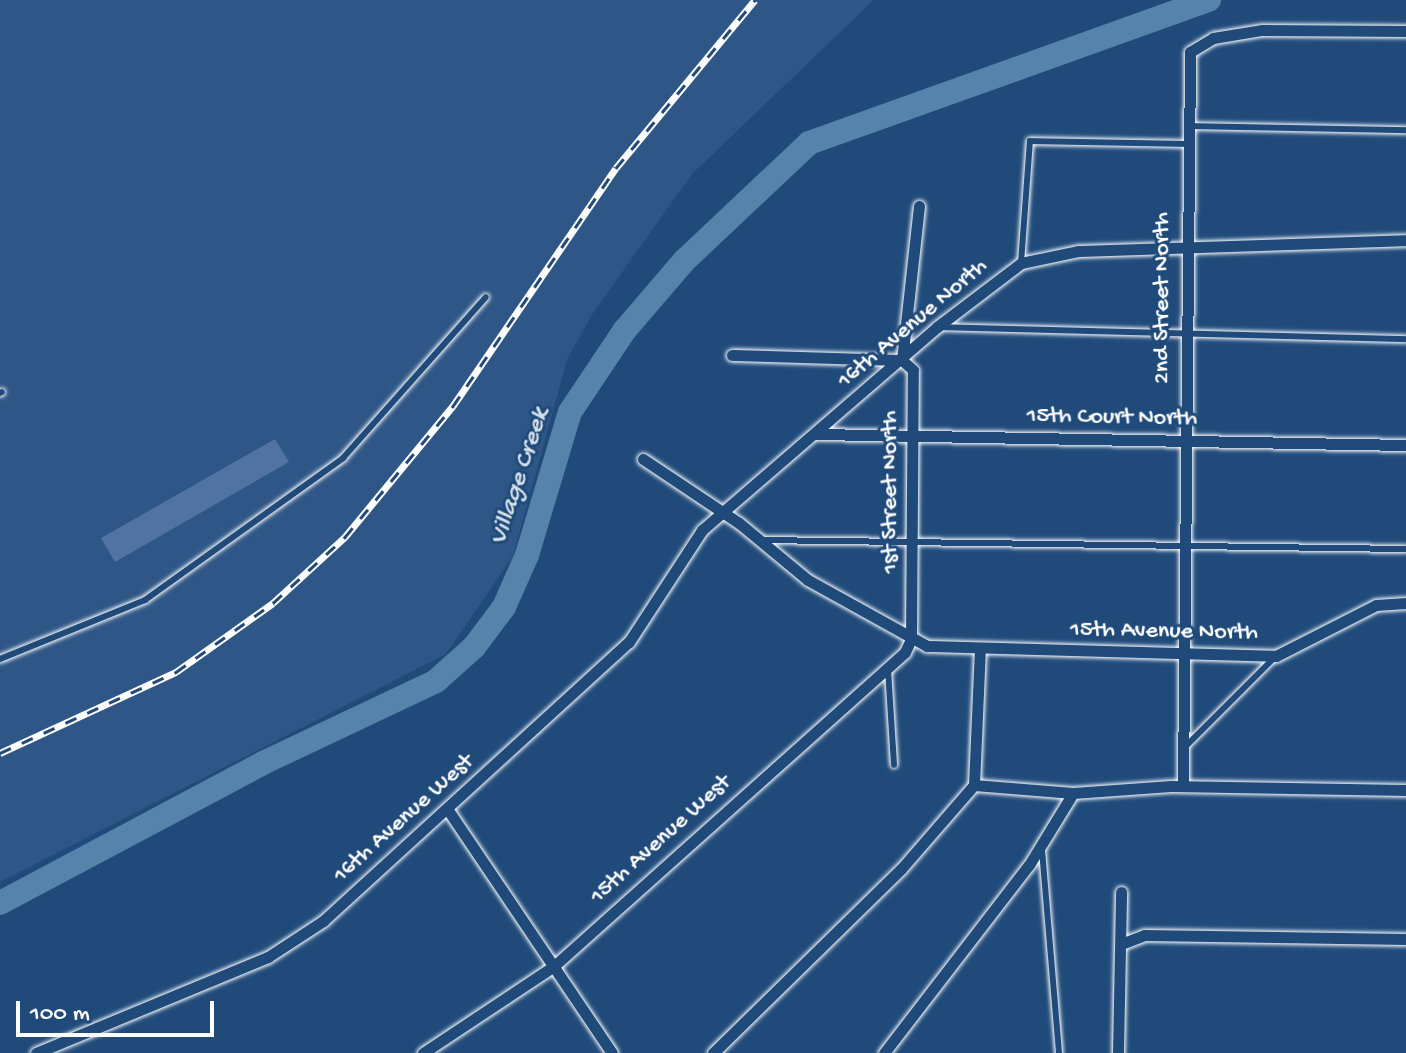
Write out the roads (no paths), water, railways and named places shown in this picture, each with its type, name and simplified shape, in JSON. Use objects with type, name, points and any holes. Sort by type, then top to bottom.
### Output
[{"type":"street","name":"2nd Street North","points":[[1183,786],[1184,247],[1190,52],[1213,38],[1262,30],[1406,31]]},
{"type":"street","name":"1st Street North","points":[[911,639],[913,370],[902,360],[919,206]]},
{"type":"street","name":"16th Avenue North","points":[[721,513],[817,434],[937,327],[1021,263],[1078,251],[1406,240]]},
{"type":"street","points":[[732,355],[902,360]]},
{"type":"street","name":"15th Court North","points":[[817,434],[1406,445]]},
{"type":"street","name":"15th Avenue North","points":[[643,459],[721,513],[808,580],[927,646],[1276,656],[1376,605],[1406,603]]},
{"type":"street","name":"16th Avenue West","points":[[36,1053],[268,957],[323,921],[629,642],[702,530],[721,513]]},
{"type":"street","name":"15th Avenue West","points":[[423,1053],[554,966],[888,668],[911,639]]},
{"type":"street","points":[[713,1053],[901,869],[974,785],[980,649]]},
{"type":"street","points":[[974,785],[1073,793],[1183,786],[1406,790]]},
{"type":"street","points":[[884,1053],[1041,846],[1073,793]]},
{"type":"street","points":[[448,810],[612,1053]]},
{"type":"street","points":[[1118,1053],[1121,892]]},
{"type":"street","points":[[1121,944],[1144,935],[1406,939]]},
{"type":"lane","points":[[1186,126],[1406,130]]},
{"type":"lane","points":[[1021,263],[1030,141],[1186,144]]},
{"type":"lane","points":[[0,659],[145,600],[343,458],[486,297]]},
{"type":"lane","points":[[937,327],[1406,339]]},
{"type":"lane","points":[[753,540],[1406,549]]},
{"type":"lane","points":[[1182,750],[1276,656]]},
{"type":"lane","points":[[888,668],[894,765]]},
{"type":"lane","points":[[1041,846],[1059,1053]]},
{"type":"waterway","name":"Village Creek","points":[[0,903],[265,762],[436,681],[474,647],[504,607],[527,555],[570,412],[624,331],[684,261],[809,143],[1209,0]]},
{"type":"railway","points":[[0,753],[176,672],[273,603],[345,537],[453,406],[616,168],[755,0]]}]
